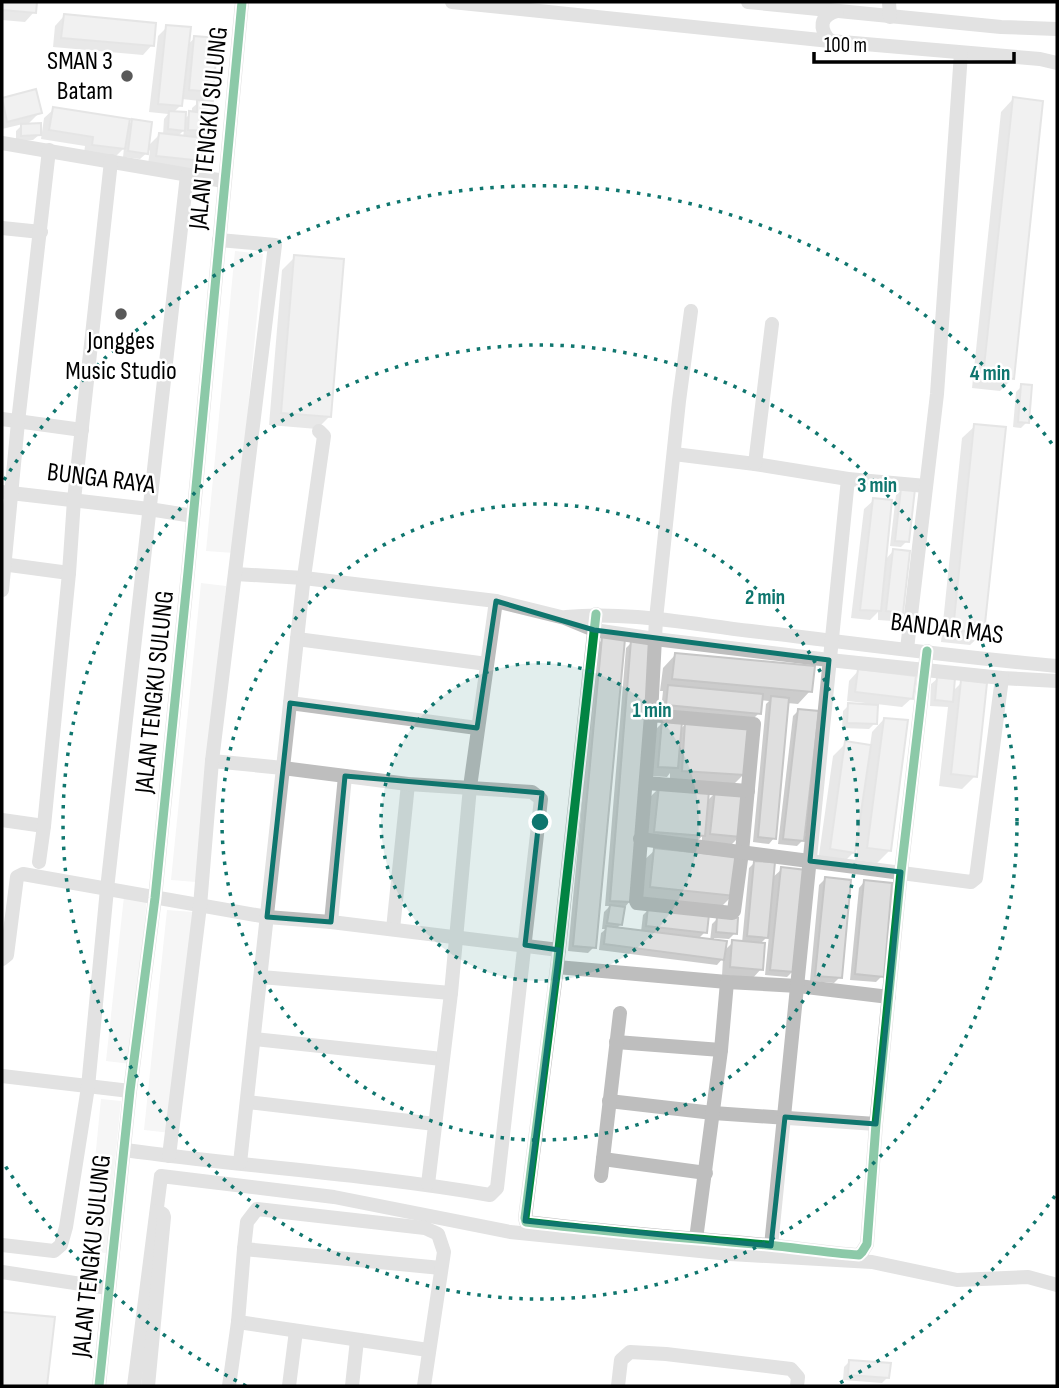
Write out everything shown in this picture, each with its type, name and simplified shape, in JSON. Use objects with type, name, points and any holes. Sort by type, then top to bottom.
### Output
[{"type":"street","name":"JALAN TENGKU SULUNG","points":[[99,1386],[130,1091],[155,898],[242,2]]},
{"type":"street","points":[[453,2],[830,41],[1040,59],[1057,63]]},
{"type":"street","points":[[748,2],[836,11],[889,9],[1001,27],[1057,29]]},
{"type":"street","points":[[830,41],[824,35],[823,22],[829,13],[836,11]]},
{"type":"street","points":[[906,649],[937,394],[961,53]]},
{"type":"street","points":[[2,143],[224,181]]},
{"type":"street","points":[[2,590],[7,492],[18,422],[49,150]]},
{"type":"street","points":[[39,862],[74,500],[111,161]]},
{"type":"street","points":[[2,1245],[54,1251],[61,1245],[66,1227],[88,1087],[107,890],[187,175]]},
{"type":"street","points":[[2,228],[41,232]]},
{"type":"street","points":[[169,1156],[200,906],[212,761],[275,245],[219,240]]},
{"type":"street","points":[[651,715],[753,724],[742,852],[732,913],[636,901],[656,619],[691,311]]},
{"type":"street","points":[[755,464],[772,324]]},
{"type":"street","points":[[2,419],[82,430]]},
{"type":"street","points":[[240,1163],[304,578],[324,436],[319,431]]},
{"type":"street","points":[[674,454],[848,479],[926,486]]},
{"type":"street","points":[[771,1246],[848,479]]},
{"type":"street","name":"BUNGA RAYA","points":[[7,492],[193,516]]},
{"type":"street","points":[[3,564],[69,573]]},
{"type":"street","points":[[235,574],[304,578],[496,601],[565,618]]},
{"type":"street","points":[[428,1184],[451,993],[470,787],[496,601]]},
{"type":"street","points":[[596,614],[559,950],[525,1221],[604,1231],[859,1255],[867,1244],[901,872],[927,651]]},
{"type":"street","name":"BANDAR MAS","points":[[565,618],[596,614],[656,619],[984,660],[1057,666]]},
{"type":"street","name":"BANDAR MAS","points":[[565,618],[594,630],[655,639],[1002,678],[1057,681]]},
{"type":"street","points":[[297,639],[486,664]]},
{"type":"street","points":[[640,839],[971,882],[975,878],[1002,678]]},
{"type":"street","points":[[290,703],[477,728]]},
{"type":"street","points":[[125,1150],[428,1184],[490,1195],[497,1188],[541,799],[532,792],[408,784],[212,761]]},
{"type":"street","points":[[331,922],[345,776]]},
{"type":"street","points":[[646,783],[748,791]]},
{"type":"street","points":[[393,929],[408,784]]},
{"type":"street","points":[[2,820],[44,826]]},
{"type":"street","points":[[2,959],[8,955],[7,899],[17,877],[23,874],[267,917],[393,929],[559,950]]},
{"type":"street","points":[[557,967],[798,986],[889,997]]},
{"type":"street","points":[[261,977],[451,993]]},
{"type":"street","points":[[696,1239],[721,1050],[727,982]]},
{"type":"street","points":[[601,1176],[620,1013]]},
{"type":"street","points":[[254,1039],[442,1059]]},
{"type":"street","points":[[616,1042],[721,1050]]},
{"type":"street","points":[[2,1076],[130,1091]]},
{"type":"street","points":[[609,1101],[713,1113],[876,1124]]},
{"type":"street","points":[[247,1102],[435,1124]]},
{"type":"street","points":[[603,1159],[705,1173]]},
{"type":"street","points":[[229,1386],[247,1222],[257,1209],[425,1228],[438,1234],[444,1252],[424,1386]]},
{"type":"street","points":[[148,1386],[164,1217],[157,1211]]},
{"type":"street","points":[[244,1248],[441,1268]]},
{"type":"street","points":[[2,1272],[108,1288]]},
{"type":"street","points":[[238,1322],[428,1350]]},
{"type":"street","points":[[289,1386],[296,1331]]},
{"type":"street","points":[[352,1386],[357,1340]]},
{"type":"street","points":[[618,1386],[621,1360],[630,1352],[791,1369],[799,1377],[797,1386]]},
{"type":"highlighted area","points":[[496,601],[594,630],[829,660],[810,861],[901,872],[889,997],[876,1124],[785,1117],[771,1246],[525,1221],[559,950],[525,945],[542,793],[345,776],[331,922],[267,917],[290,703],[477,728]]},
{"type":"shaded area","points":[[235,251],[263,254],[234,553],[206,551]]},
{"type":"shaded area","points":[[201,583],[226,586],[196,882],[171,880]]},
{"type":"shaded area","points":[[124,896],[147,898],[131,1064],[106,1061]]},
{"type":"shaded area","points":[[167,910],[193,912],[171,1133],[144,1130]]},
{"type":"shaded area","points":[[101,1099],[121,1101],[106,1253],[86,1251]]},
{"type":"building","points":[[2,2],[37,2],[36,13],[2,10]]},
{"type":"building","points":[[64,14],[156,23],[154,46],[61,38]]},
{"type":"building","points":[[166,25],[191,27],[182,106],[158,104]]},
{"type":"building","points":[[194,36],[218,38],[213,92],[189,90]]},
{"type":"building","points":[[36,89],[42,113],[7,122],[2,98]]},
{"type":"building","points":[[1013,97],[1043,101],[1014,379],[983,376]]},
{"type":"building","points":[[197,100],[213,101],[211,131],[188,130],[189,111],[197,112]]},
{"type":"building","points":[[53,107],[130,119],[125,149],[92,145],[93,137],[49,130]]},
{"type":"building","points":[[169,111],[186,112],[185,131],[168,129]]},
{"type":"building","points":[[132,119],[152,122],[148,154],[128,151]]},
{"type":"building","points":[[41,123],[41,135],[21,136],[21,124]]},
{"type":"building","points":[[159,133],[205,138],[203,161],[156,156]]},
{"type":"building","points":[[294,255],[344,259],[331,417],[281,413]]},
{"type":"building","points":[[1021,384],[1032,385],[1029,423],[1018,422]]},
{"type":"building","points":[[974,424],[1006,427],[984,633],[953,630]]},
{"type":"building","points":[[901,488],[915,489],[909,542],[895,541]]},
{"type":"building","points":[[873,498],[892,500],[881,611],[860,610]]},
{"type":"building","points":[[893,549],[910,551],[903,613],[886,611]]},
{"type":"building","points":[[602,637],[625,639],[596,948],[573,946]]},
{"type":"building","points":[[631,640],[654,642],[632,902],[610,901]]},
{"type":"building","points":[[675,653],[815,666],[812,692],[672,679]]},
{"type":"building","points":[[858,669],[916,676],[913,699],[855,692]]},
{"type":"building","points":[[937,677],[955,678],[953,702],[935,700]]},
{"type":"building","points":[[961,680],[987,683],[977,777],[951,774]]},
{"type":"building","points":[[668,685],[763,694],[761,714],[666,705]]},
{"type":"building","points":[[771,696],[789,698],[776,839],[758,837]]},
{"type":"building","points":[[848,703],[878,705],[877,724],[847,723]]},
{"type":"building","points":[[798,709],[819,711],[804,841],[783,839]]},
{"type":"building","points":[[884,718],[908,720],[891,851],[867,848]]},
{"type":"building","points":[[662,720],[682,722],[678,768],[658,767]]},
{"type":"building","points":[[685,722],[749,726],[745,775],[682,771]]},
{"type":"building","points":[[845,741],[871,745],[855,853],[830,849]]},
{"type":"building","points":[[659,786],[709,791],[705,836],[654,832]]},
{"type":"building","points":[[715,790],[747,794],[741,837],[710,834]]},
{"type":"building","points":[[654,848],[739,857],[735,896],[650,887]]},
{"type":"building","points":[[754,861],[775,862],[768,938],[747,936]]},
{"type":"building","points":[[781,867],[806,870],[795,972],[770,970]]},
{"type":"building","points":[[825,877],[851,880],[842,978],[815,976]]},
{"type":"building","points":[[864,880],[892,883],[884,977],[855,974]]},
{"type":"building","points":[[610,905],[625,907],[622,925],[607,923]]},
{"type":"building","points":[[648,907],[709,914],[707,933],[646,926]]},
{"type":"building","points":[[717,916],[738,918],[737,934],[716,932]]},
{"type":"building","points":[[606,926],[727,941],[724,960],[604,944]]},
{"type":"building","points":[[732,940],[765,943],[763,970],[730,967]]},
{"type":"building","points":[[2,1312],[55,1317],[47,1386],[2,1386]]},
{"type":"building","points":[[849,1360],[891,1363],[889,1378],[848,1375]]},
{"type":"waterway","points":[[134,1386],[161,1176],[334,1197],[510,1232],[730,1254],[872,1262],[957,1280],[1028,1277],[1057,1285]]},
{"type":"cycle path","points":[[99,1386],[130,1091],[155,898],[242,2]]},
{"type":"cycle path","points":[[596,614],[557,967],[525,1218],[526,1222],[556,1226],[847,1254],[859,1255],[862,1252],[867,1244],[901,872],[927,651]]},
{"type":"place","name":"SMAN 3 Batam","points":[[127,76]]},
{"type":"place","name":"Jongges Music Studio","points":[[121,314]]}]
